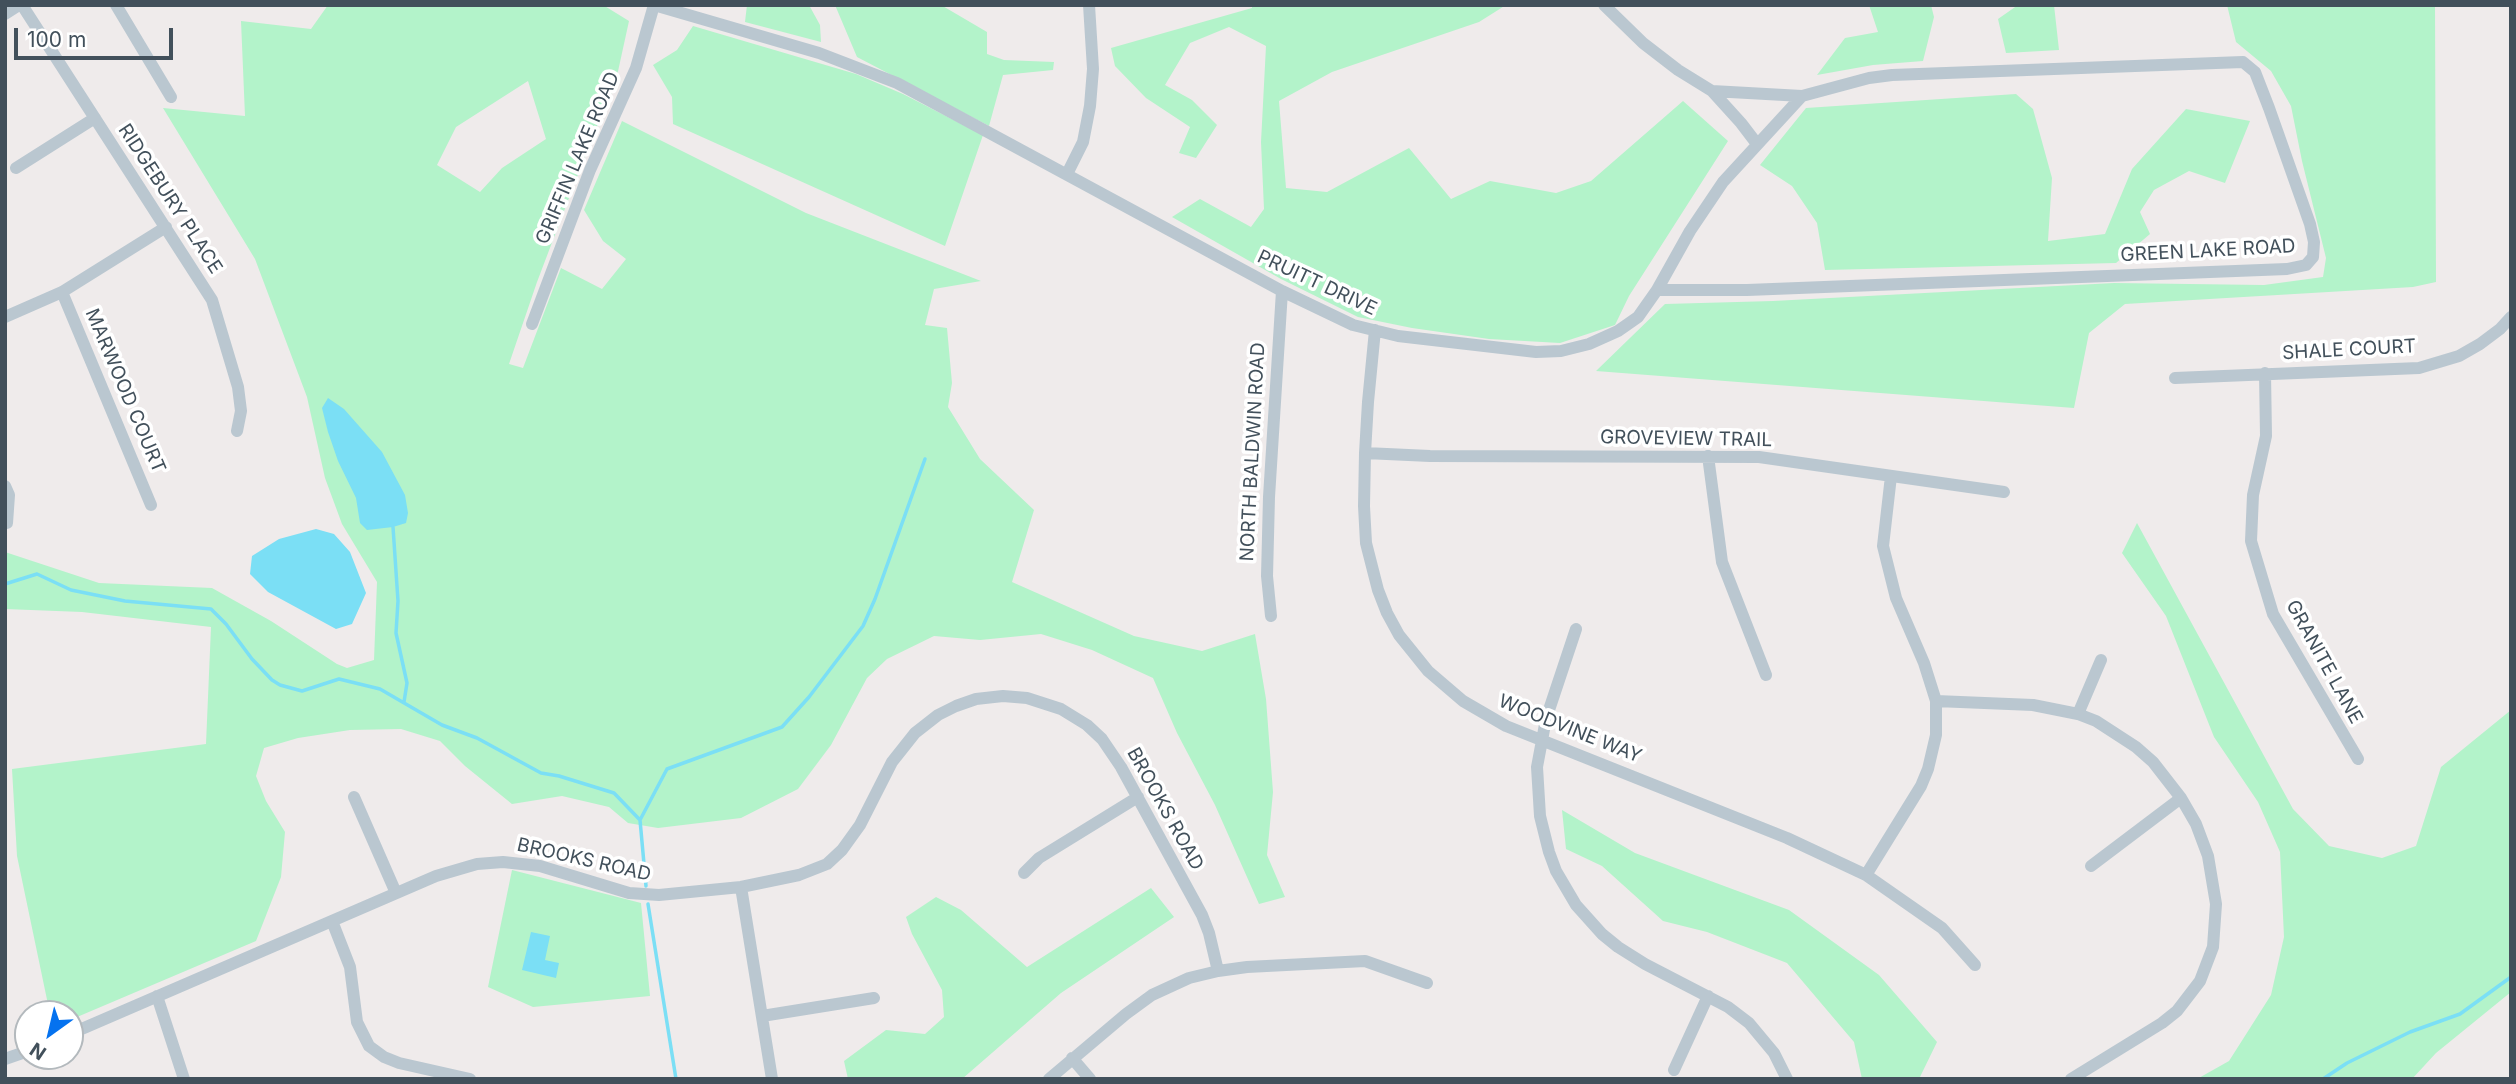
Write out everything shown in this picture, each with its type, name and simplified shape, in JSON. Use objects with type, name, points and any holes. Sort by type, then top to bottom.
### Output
[{"type":"street","points":[[5,14],[20,5]]},
{"type":"street","name":"RIDGEBURY PLACE","points":[[20,5],[212,300],[239,387],[241,411],[237,431]]},
{"type":"street","points":[[116,5],[171,97]]},
{"type":"street","name":"PRUITT DRIVE","points":[[654,5],[819,53],[897,83],[1282,291],[1353,325],[1454,344],[1536,352],[1561,351],[1589,344],[1618,331],[1638,317],[1657,290],[1702,211],[1723,182],[1757,144]]},
{"type":"street","name":"GRIFFIN LAKE ROAD","points":[[532,324],[590,170],[636,68],[654,5]]},
{"type":"street","points":[[1068,174],[1083,142],[1090,106],[1093,69],[1089,5]]},
{"type":"street","points":[[1604,5],[1643,43],[1712,92],[1757,144],[1802,96]]},
{"type":"street","name":"GREEN LAKE ROAD","points":[[1657,290],[1747,290],[2287,269],[2306,265],[2313,257],[2314,242],[2310,224],[2269,108],[2255,72],[2243,62],[1892,75],[1869,78],[1802,96],[1712,92]]},
{"type":"street","points":[[16,168],[95,118]]},
{"type":"street","points":[[5,317],[62,292],[166,227]]},
{"type":"street","name":"NORTH BALDWIN ROAD","points":[[1271,616],[1267,576],[1269,497],[1282,291]]},
{"type":"street","name":"MARWOOD COURT","points":[[62,292],[151,505]]},
{"type":"street","name":"SHALE COURT","points":[[2175,379],[2419,368],[2441,363],[2480,344],[2500,330],[2511,317]]},
{"type":"street","name":"WOODVINE WAY","points":[[1375,330],[1368,402],[1364,506],[1366,542],[1378,590],[1399,635],[1428,671],[1463,701],[1495,720],[1787,838],[1866,875],[1942,928],[1975,965]]},
{"type":"street","name":"GRANITE LANE","points":[[2265,373],[2266,436],[2253,495],[2251,541],[2273,614],[2358,759]]},
{"type":"street","name":"GROVEVIEW TRAIL","points":[[1366,453],[1430,456],[1759,457],[2004,492]]},
{"type":"street","points":[[1708,456],[1722,562],[1766,675]]},
{"type":"street","points":[[1866,875],[1928,769],[1936,735],[1936,701],[1924,663],[1895,598],[1883,546],[1891,476]]},
{"type":"street","points":[[5,485],[9,495],[7,523]]},
{"type":"street","points":[[1576,629],[1546,719],[1537,767],[1539,816],[1549,852],[1571,896],[1589,920],[1618,947],[1728,1007],[1749,1023],[1774,1053],[1787,1079]]},
{"type":"street","points":[[2078,714],[2102,660]]},
{"type":"street","name":"BROOKS ROAD","points":[[84,1028],[456,868],[503,862],[540,866],[639,895],[680,895],[741,887],[799,875],[833,859],[860,825],[892,762],[915,733],[938,715],[976,699],[1003,696],[1051,704],[1072,715],[1102,739],[1121,767],[1202,915],[1209,933],[1217,971]]},
{"type":"street","points":[[1936,701],[2033,705],[2078,714],[2104,726],[2136,747],[2167,777],[2196,824],[2213,881],[2216,925],[2209,962],[2195,989],[2177,1011],[2071,1079]]},
{"type":"street","points":[[354,797],[396,894]]},
{"type":"street","points":[[1024,873],[1039,858],[1138,797]]},
{"type":"street","points":[[2091,866],[2181,797]]},
{"type":"street","points":[[741,887],[772,1079]]},
{"type":"street","points":[[332,921],[350,967],[357,1022],[369,1046],[384,1057],[399,1063],[470,1079]]},
{"type":"street","points":[[1049,1079],[1152,995],[1189,978],[1257,966],[1365,961],[1427,983]]},
{"type":"street","points":[[157,996],[184,1079]]},
{"type":"street","points":[[1674,1070],[1708,996]]},
{"type":"street","points":[[762,1016],[874,998]]},
{"type":"street","points":[[1073,1058],[1090,1079]]},
{"type":"green space","points":[[328,5],[603,5],[629,21],[615,85],[537,282],[509,364],[523,368],[561,268],[602,289],[626,259],[603,241],[584,210],[622,121],[806,213],[981,281],[934,289],[925,325],[947,328],[952,383],[948,407],[980,459],[1034,510],[1012,582],[1134,636],[1202,651],[1255,634],[1266,699],[1273,792],[1267,855],[1285,897],[1259,904],[1215,805],[1177,733],[1153,678],[1092,650],[1041,634],[980,640],[934,636],[887,659],[867,678],[831,745],[798,789],[741,818],[658,828],[628,823],[609,807],[562,796],[512,804],[465,766],[440,741],[401,729],[350,730],[298,738],[264,748],[256,776],[266,801],[285,832],[281,877],[256,941],[84,1014],[84,1000],[47,1000],[17,856],[12,769],[206,744],[211,627],[82,612],[5,609],[5,552],[99,583],[212,588],[271,621],[337,664],[347,668],[374,660],[377,582],[342,524],[325,478],[307,397],[255,259],[163,108],[245,116],[241,21],[311,29]],"holes":[[[528,81],[546,139],[502,168],[480,192],[437,165],[456,127]]]},
{"type":"green space","points":[[747,5],[809,5],[820,25],[821,42],[745,22]]},
{"type":"green space","points":[[835,5],[941,5],[987,32],[987,54],[1004,60],[1054,62],[1053,70],[1003,75],[989,126],[857,57]]},
{"type":"green space","points":[[1252,5],[1506,5],[1479,22],[1332,72],[1279,101],[1286,188],[1327,192],[1409,148],[1451,199],[1490,181],[1556,193],[1591,181],[1683,101],[1728,141],[1629,296],[1615,325],[1560,343],[1489,339],[1358,317],[1281,279],[1172,217],[1200,199],[1251,227],[1264,209],[1261,142],[1266,46],[1229,27],[1190,43],[1165,85],[1192,100],[1217,125],[1196,158],[1179,153],[1190,127],[1146,98],[1115,66],[1111,48],[1252,8]]},
{"type":"green space","points":[[1869,5],[1931,5],[1934,17],[1923,61],[1873,65],[1817,75],[1845,38],[1878,32]]},
{"type":"green space","points":[[2018,5],[2054,5],[2059,50],[2006,53],[1998,19]]},
{"type":"green space","points":[[2227,5],[2435,5],[2436,282],[2413,287],[2125,304],[2089,333],[2074,408],[1596,371],[1665,304],[2114,283],[2264,285],[2323,277],[2326,258],[2291,106],[2271,71],[2236,42]]},
{"type":"green space","points":[[693,26],[856,74],[903,94],[983,135],[945,246],[673,124],[672,97],[653,65],[677,50]]},
{"type":"green space","points":[[2016,94],[2033,109],[2052,178],[2048,241],[2105,234],[2132,169],[2186,109],[2250,121],[2225,183],[2189,171],[2154,190],[2140,212],[2150,234],[2116,263],[1825,270],[1817,223],[1792,186],[1760,165],[1806,108]]},
{"type":"green space","points":[[2137,523],[2293,809],[2329,846],[2382,858],[2416,846],[2441,767],[2511,710],[2511,992],[2436,1053],[2412,1079],[2197,1079],[2229,1061],[2271,995],[2284,937],[2280,852],[2258,802],[2214,737],[2166,616],[2122,553]]},
{"type":"green space","points":[[1562,810],[1635,853],[1789,910],[1879,975],[1937,1042],[1919,1079],[1862,1079],[1854,1042],[1787,963],[1707,932],[1663,921],[1602,866],[1566,849]]},
{"type":"green space","points":[[512,870],[641,903],[650,996],[533,1007],[488,987]]},
{"type":"green space","points":[[1151,888],[1174,917],[1061,993],[962,1079],[848,1079],[844,1061],[886,1030],[925,1034],[944,1017],[942,990],[912,934],[906,917],[936,897],[961,910],[1027,967]]},
{"type":"water","points":[[328,398],[344,409],[382,452],[405,495],[408,513],[406,523],[367,530],[360,523],[356,498],[338,461],[328,432],[322,408]]},
{"type":"water","points":[[316,529],[334,534],[350,552],[366,593],[352,624],[336,629],[268,592],[250,574],[252,556],[279,539]]},
{"type":"water","points":[[531,932],[550,936],[545,960],[559,963],[556,978],[522,970]]},
{"type":"waterway","points":[[646,886],[640,820],[667,769],[782,727],[809,697],[863,626],[925,459]]},
{"type":"waterway","points":[[393,527],[398,601],[396,633],[407,683],[404,702]]},
{"type":"waterway","points":[[5,584],[37,574],[71,590],[125,601],[211,609],[252,659],[280,685],[302,691],[339,679],[380,689],[442,725],[477,738],[541,773],[614,793],[640,820]]},
{"type":"waterway","points":[[648,904],[676,1079]]},
{"type":"waterway","points":[[2323,1079],[2347,1063],[2410,1032],[2460,1014],[2511,977]]}]
